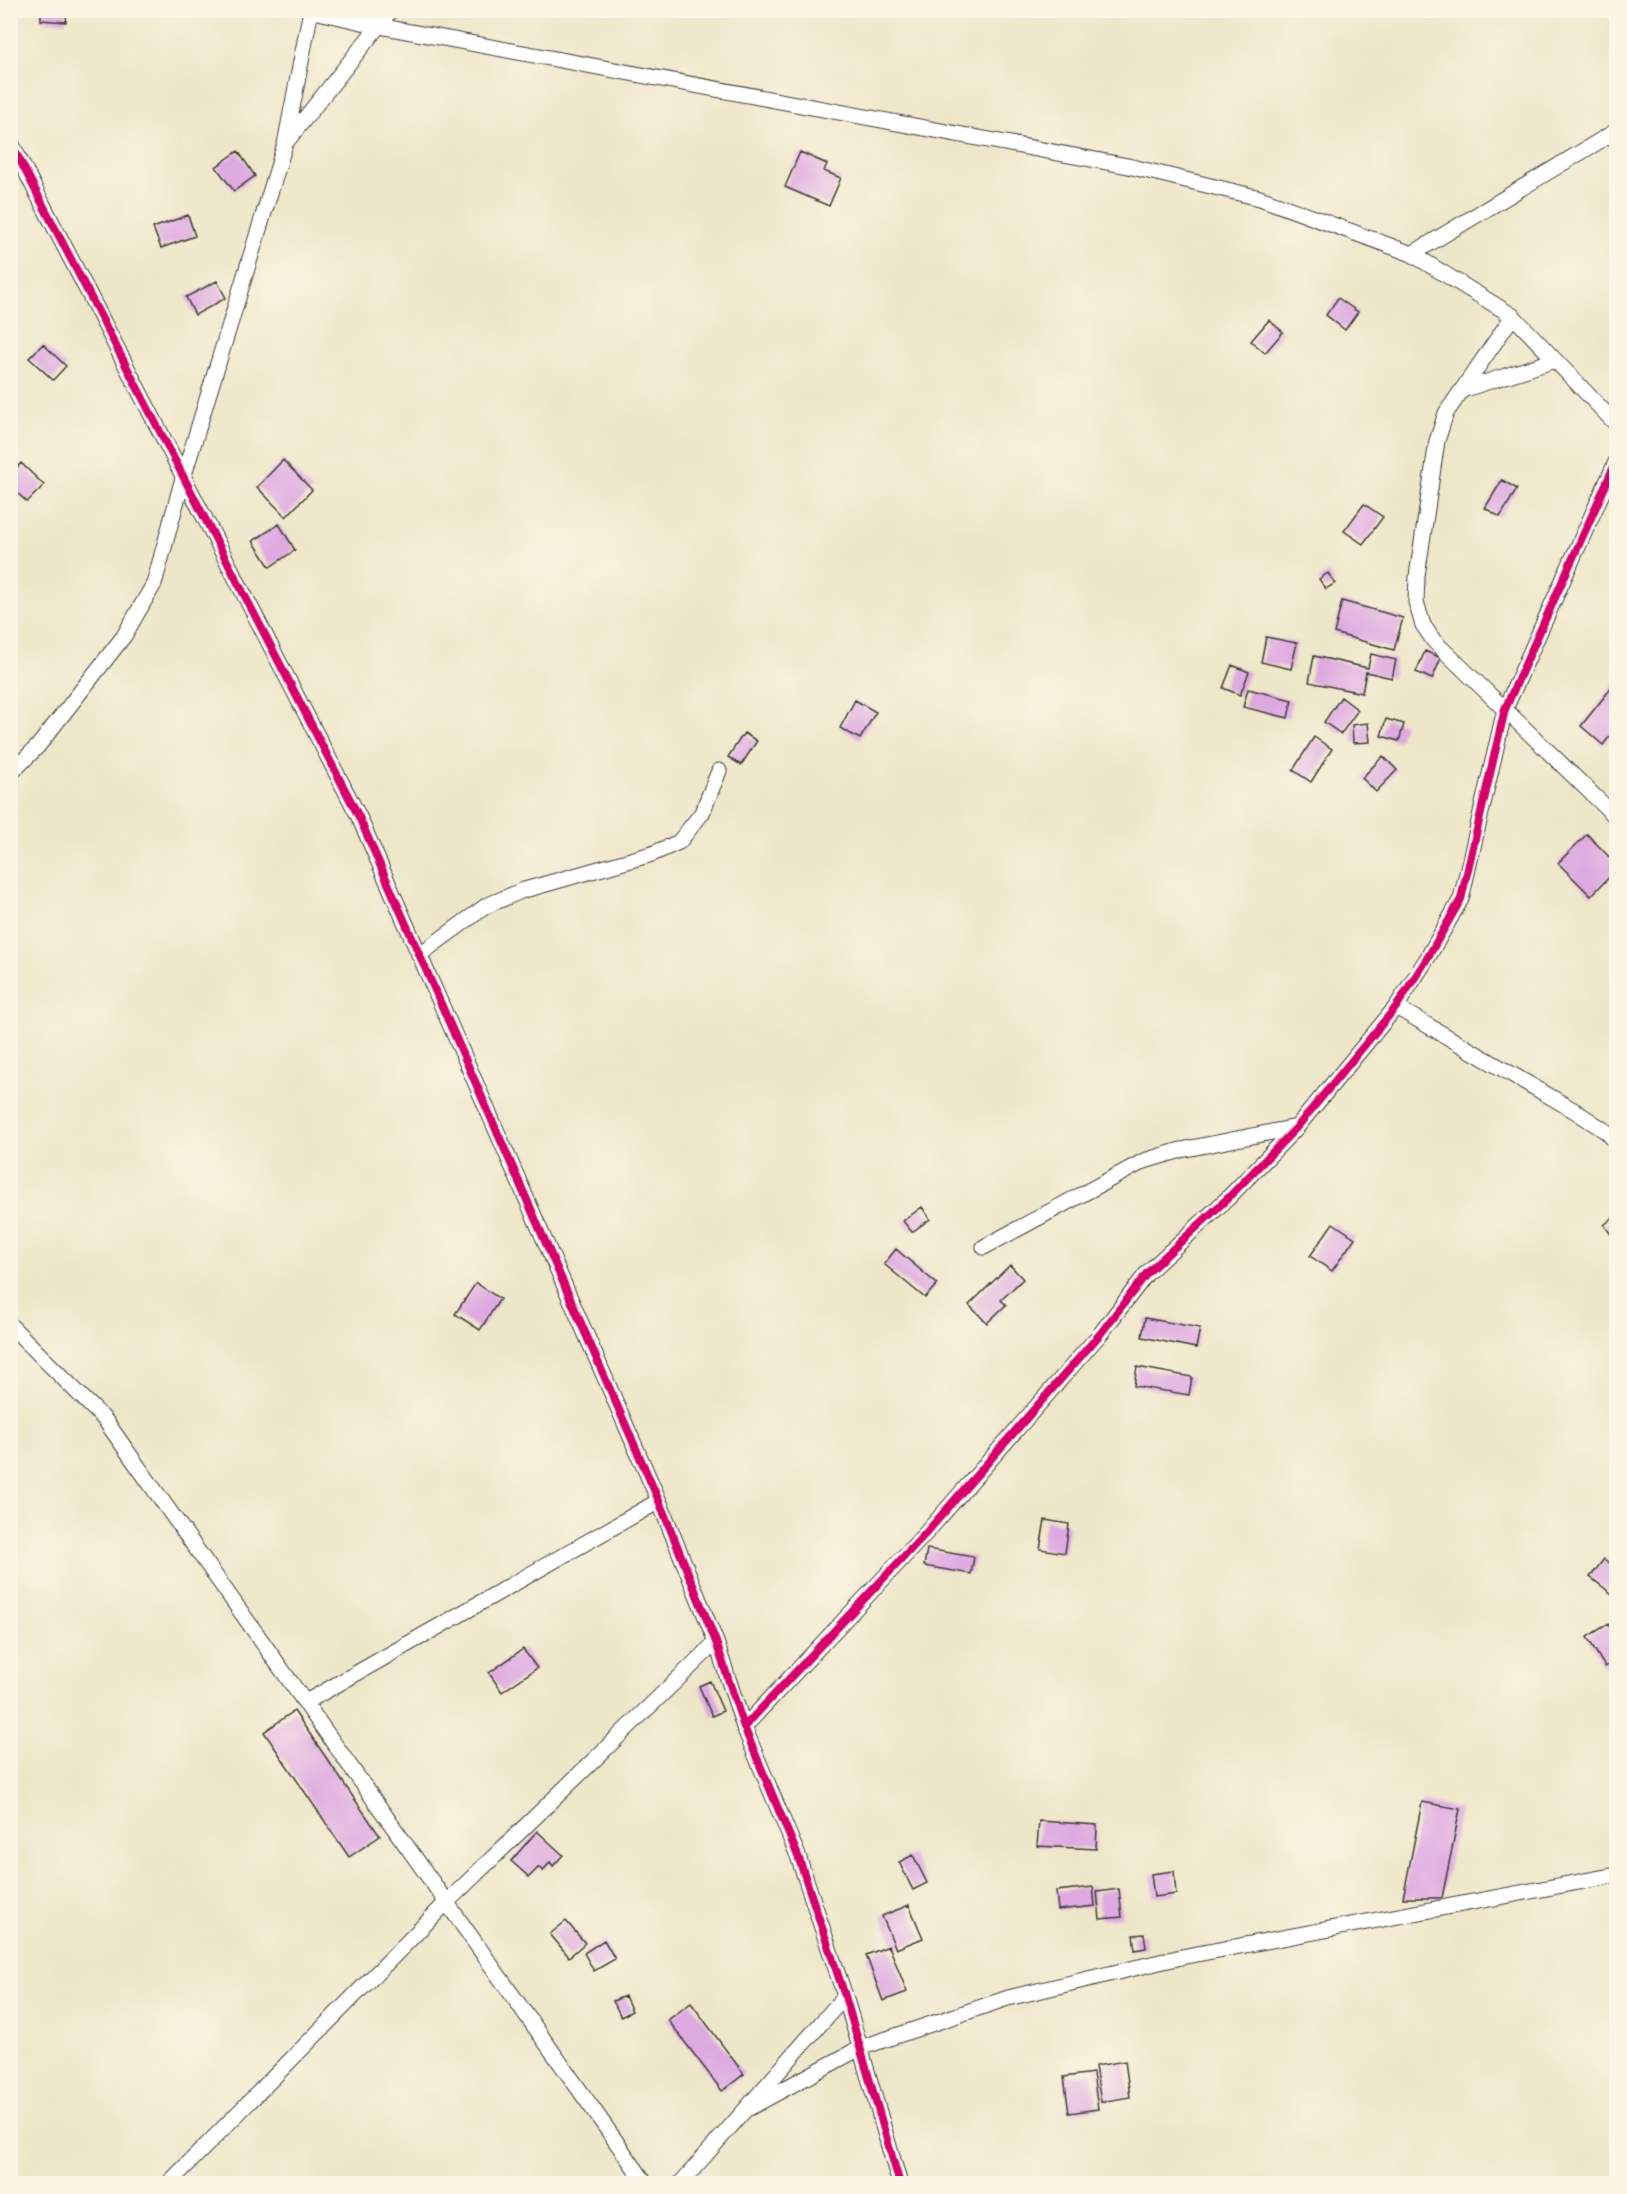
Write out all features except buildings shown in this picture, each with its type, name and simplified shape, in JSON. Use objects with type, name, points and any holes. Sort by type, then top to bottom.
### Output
[{"type":"street","points":[[285,144],[391,10]]},
{"type":"street","points":[[10,774],[38,746],[124,636],[154,584],[183,478],[285,144],[311,11],[379,26],[1128,166],[1260,198],[1412,254],[1513,316],[1617,424]]},
{"type":"street","points":[[1412,254],[1617,131]]},
{"type":"street","points":[[10,141],[359,817],[659,1501],[716,1642],[744,1727],[798,1856],[845,1996],[900,2184]]},
{"type":"street","points":[[1513,316],[1446,413],[1437,441],[1417,576],[1416,602],[1423,625],[1434,641],[1617,817]]},
{"type":"street","points":[[1462,390],[1555,360]]},
{"type":"street","points":[[744,1727],[933,1524],[1101,1334],[1147,1273],[1228,1198],[1297,1127],[1396,1007],[1461,899],[1505,709],[1617,462]]},
{"type":"street","points":[[419,955],[486,906],[521,891],[652,855],[679,842],[702,813],[719,771]]},
{"type":"street","points":[[1396,1007],[1575,1111],[1607,1132],[1617,1142]]},
{"type":"street","points":[[984,1247],[1144,1161],[1181,1150],[1297,1127]]},
{"type":"street","points":[[10,1325],[105,1420],[646,2184]]},
{"type":"street","points":[[306,1702],[659,1501]]},
{"type":"street","points":[[168,2184],[446,1903],[716,1642]]},
{"type":"street","points":[[749,2108],[860,2048],[1008,1998],[1180,1957],[1617,1875]]},
{"type":"street","points":[[680,2184],[845,1996]]},
{"type":"cycle path","points":[[10,141],[359,817],[659,1501],[716,1642],[744,1727],[798,1856],[845,1996],[900,2184]]},
{"type":"cycle path","points":[[744,1727],[926,1533],[1101,1333],[1147,1273],[1228,1198],[1297,1127],[1396,1007],[1461,899],[1505,709],[1616,462]]}]
